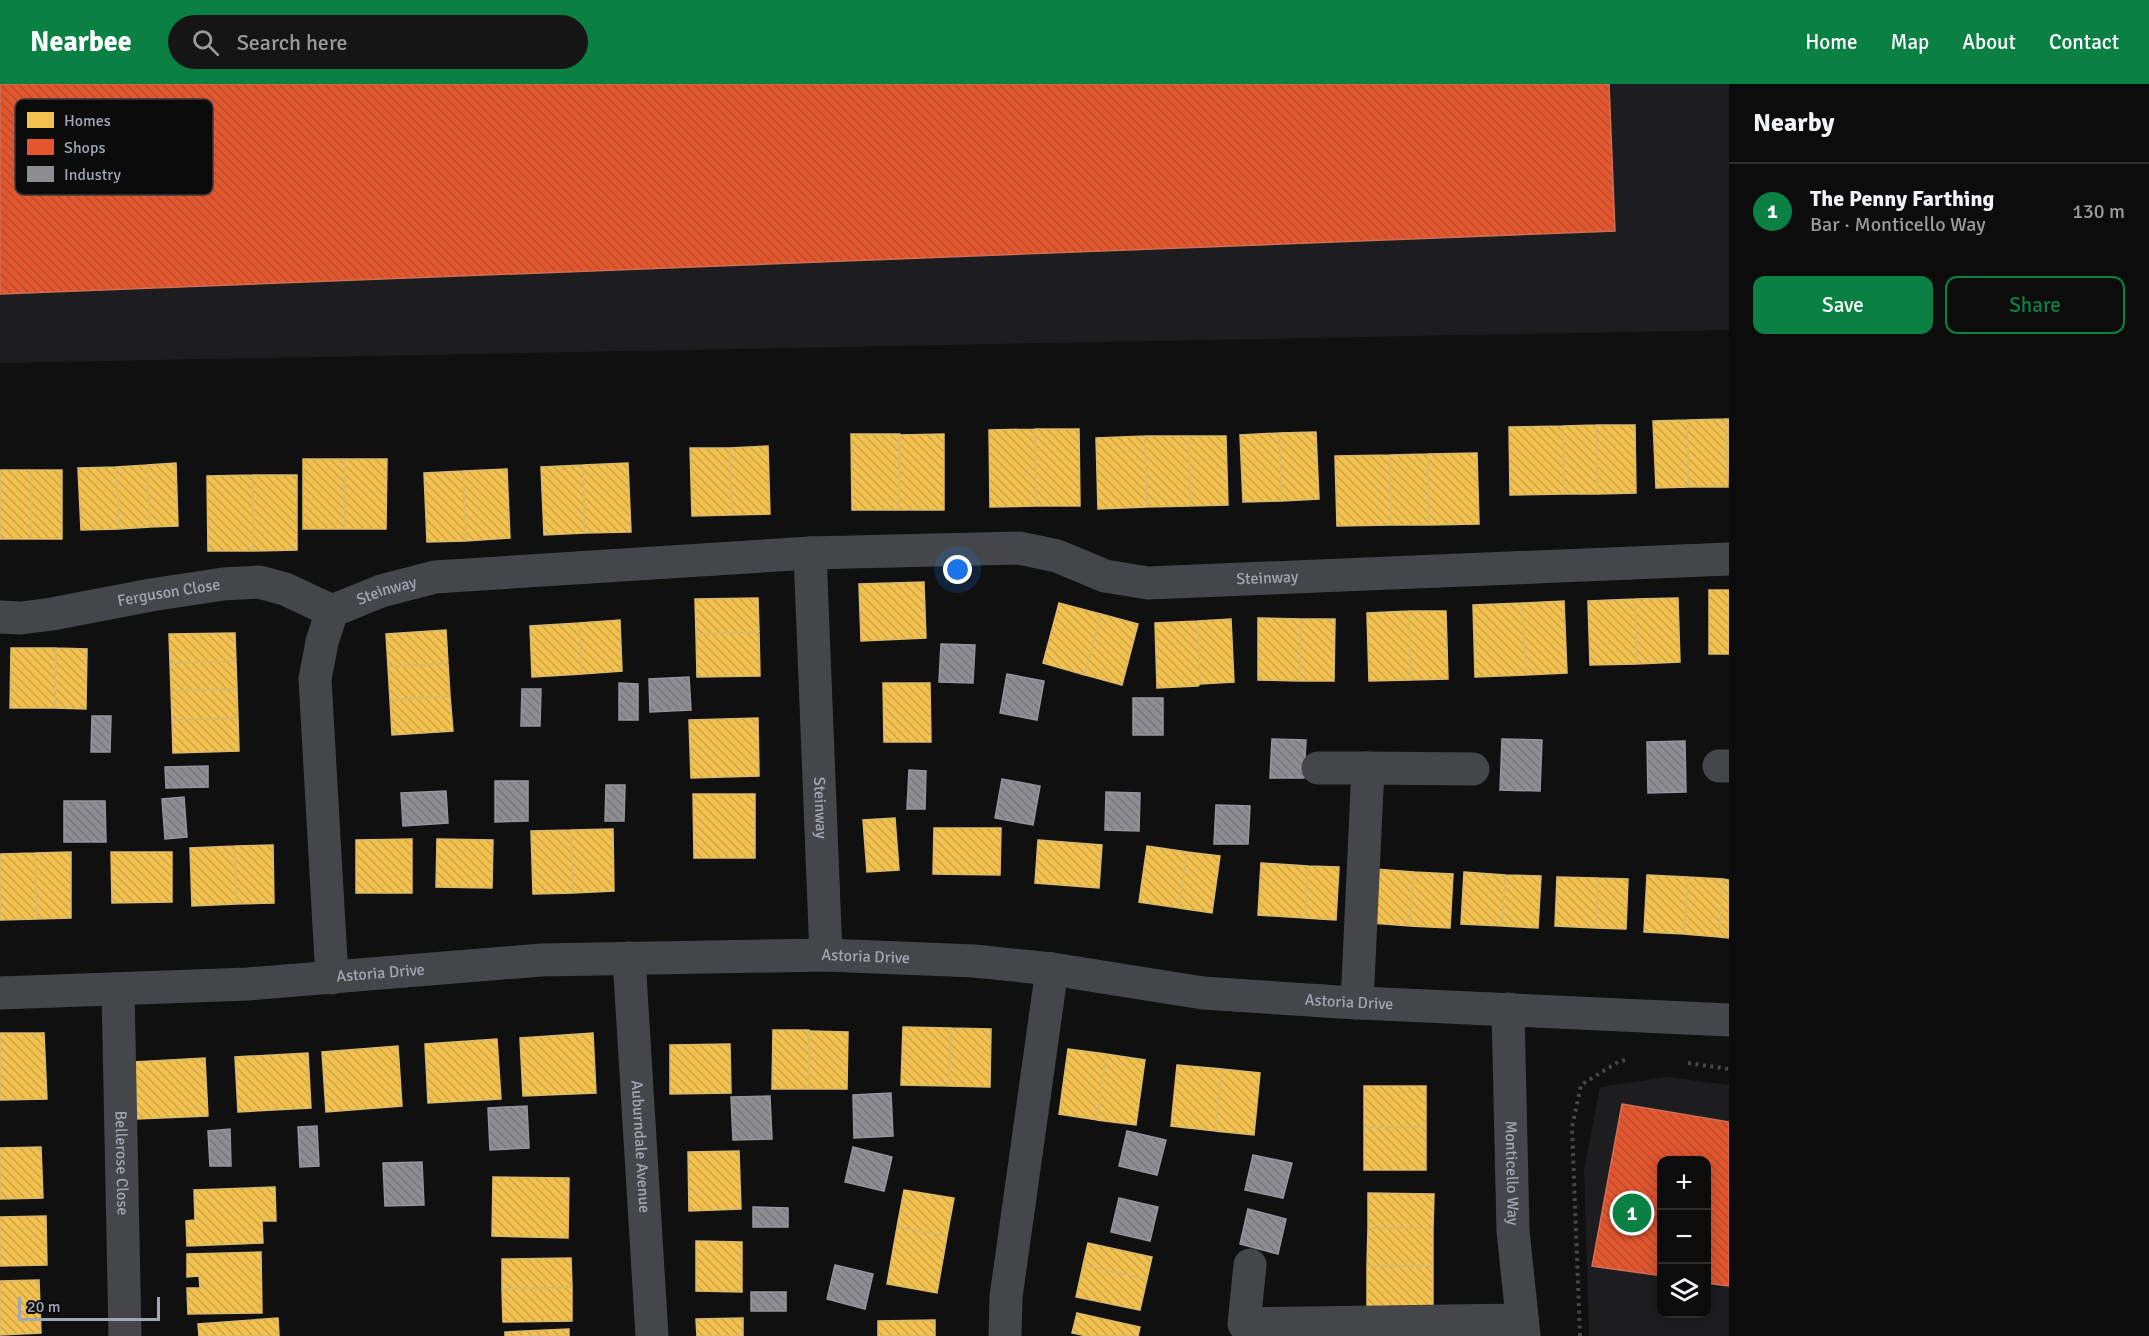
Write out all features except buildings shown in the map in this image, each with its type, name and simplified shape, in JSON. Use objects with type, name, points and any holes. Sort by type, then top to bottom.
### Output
[{"type":"street","name":"Steinway","points":[[332,611],[381,591],[435,577],[810,553],[1019,548],[1057,556],[1105,576],[1148,583],[1729,559]]},
{"type":"street","name":"Steinway","points":[[810,553],[826,955]]},
{"type":"street","name":"Ferguson Close","points":[[0,617],[21,618],[52,614],[151,595],[223,584],[259,582],[285,589],[332,611]]},
{"type":"street","points":[[332,611],[322,642],[315,679],[332,978]]},
{"type":"street","points":[[1318,768],[1473,769]]},
{"type":"street","points":[[1357,1003],[1368,768]]},
{"type":"street","name":"Astoria Drive","points":[[0,993],[248,984],[541,960],[826,955],[974,961],[1052,969],[1203,993],[1357,1003],[1729,1020]]},
{"type":"street","name":"Auburndale Avenue","points":[[629,958],[652,1336]]},
{"type":"street","points":[[1005,1336],[1006,1297],[1052,969]]},
{"type":"street","name":"Bellerose Close","points":[[118,989],[125,1336]]},
{"type":"street","name":"Monticello Way","points":[[1508,1009],[1513,1231],[1523,1328]]},
{"type":"street","points":[[1250,1265],[1244,1324],[1523,1328]]},
{"type":"path","points":[[1580,1336],[1572,1127],[1581,1085],[1618,1062],[1634,1058]]},
{"type":"path","points":[[1686,1063],[1729,1069]]},
{"type":"shaded area","points":[[0,84],[1729,84],[1729,330],[0,363]]},
{"type":"shaded area","points":[[1667,1077],[1729,1085],[1729,1336],[1589,1336],[1584,1170],[1600,1087]]},
{"type":"place","name":"The Penny Farthing","points":[[1632,1213]]}]
